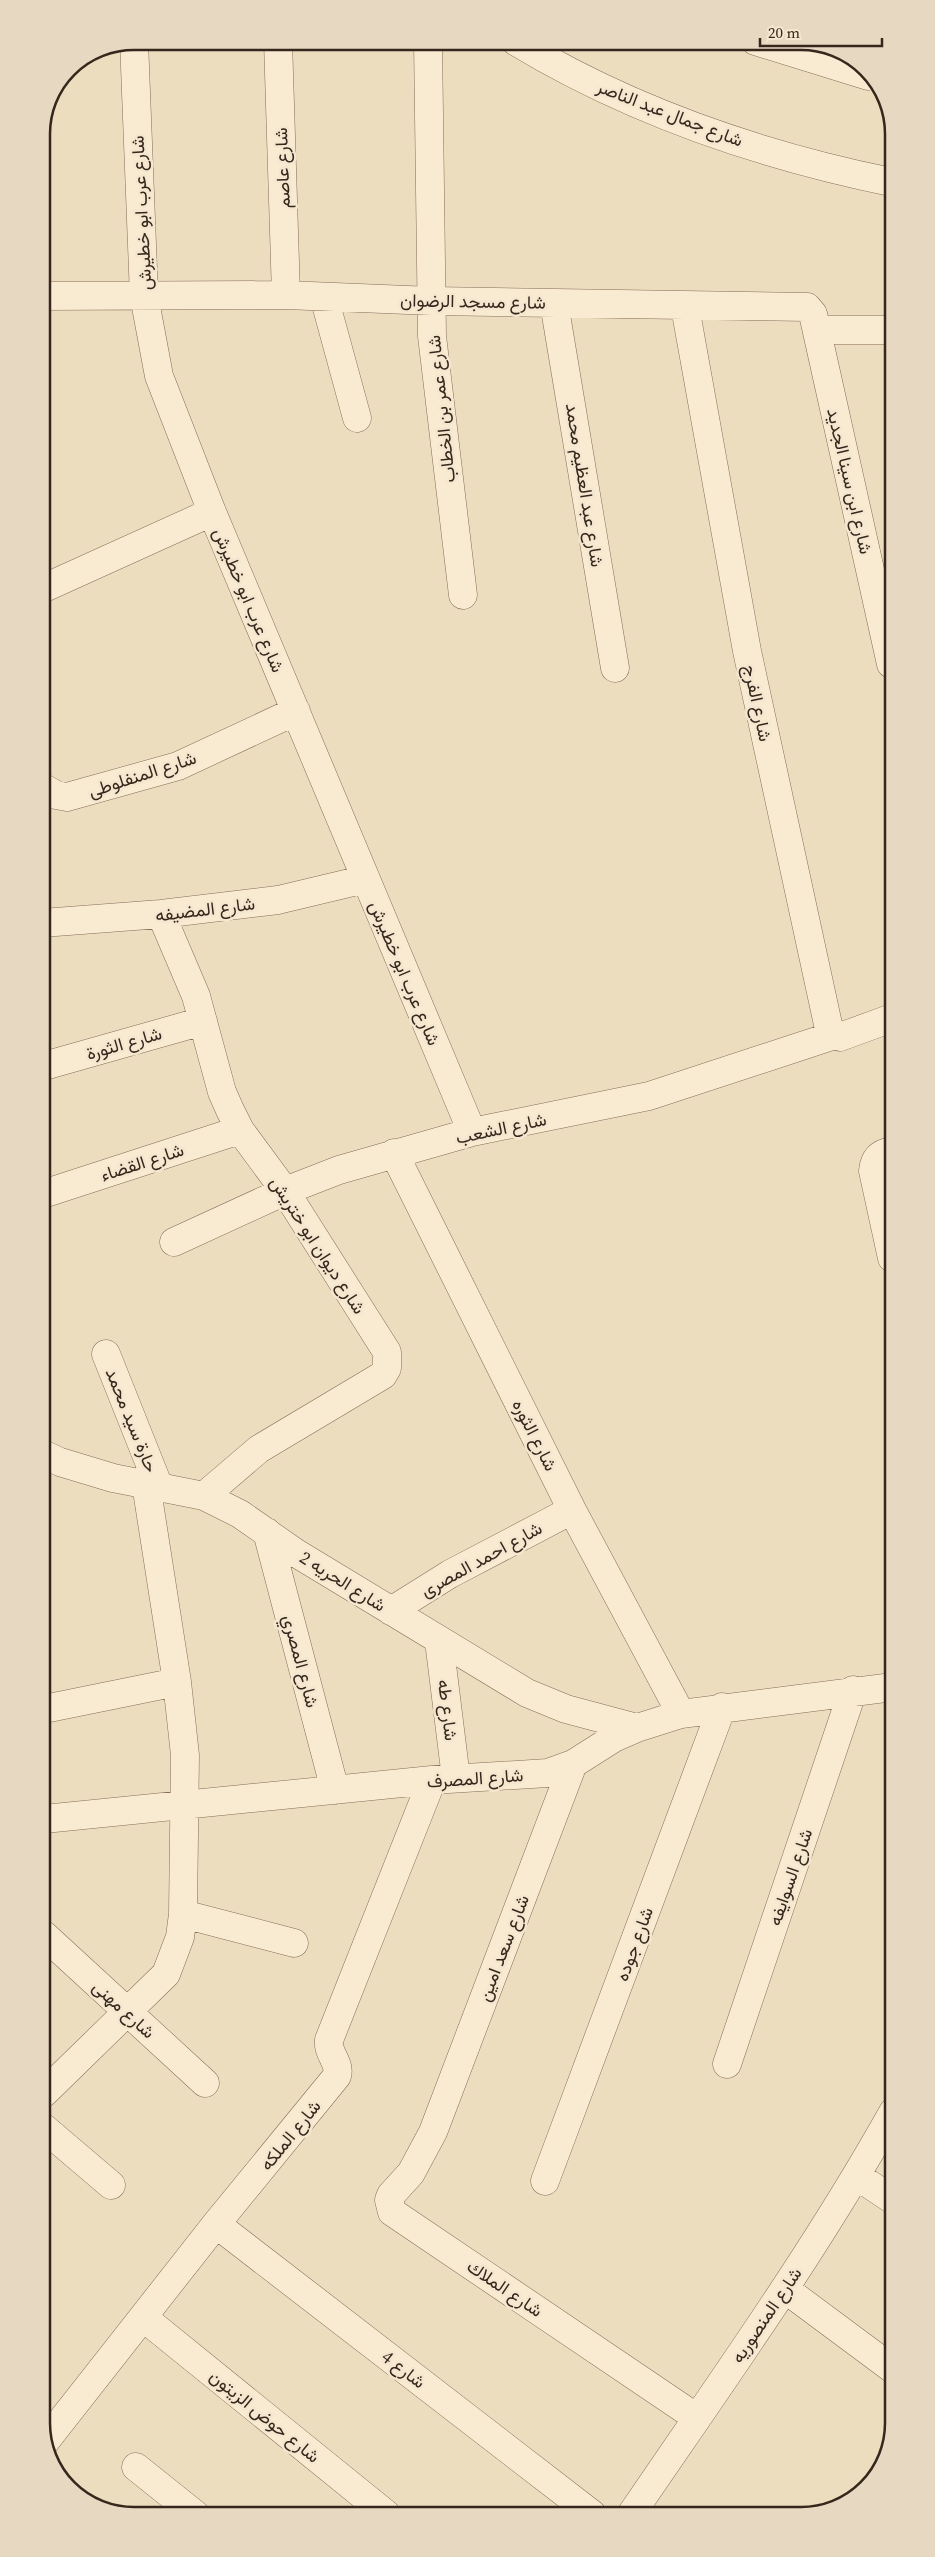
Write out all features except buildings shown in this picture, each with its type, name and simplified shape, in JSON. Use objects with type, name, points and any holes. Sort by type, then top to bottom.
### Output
[{"type":"street","name":"شارع عرب ابو خطيرش","points":[[134,50],[144,296],[159,376],[212,512],[472,1132]]},
{"type":"street","name":"شارع عاصم","points":[[278,50],[286,295]]},
{"type":"street","name":"شارع عمر بن الخطاب","points":[[428,50],[432,336],[463,595]]},
{"type":"street","name":"شارع جمال عبد الناصر","points":[[530,50],[564,71],[692,126],[827,169],[885,181]]},
{"type":"street","points":[[782,50],[859,73]]},
{"type":"street","name":"شارع مسجد الرضوان","points":[[50,296],[286,295],[432,301],[685,307],[801,305]]},
{"type":"street","points":[[324,297],[357,418]]},
{"type":"street","name":"شارع عبد العظيم محمد","points":[[554,303],[615,668]]},
{"type":"street","name":"شارع ابن سينا الجديد","points":[[801,305],[811,310],[817,330],[885,637]]},
{"type":"street","name":"شارع الفرج","points":[[685,307],[747,651],[829,1029],[835,1036]]},
{"type":"street","points":[[817,330],[885,330]]},
{"type":"street","points":[[50,586],[212,512]]},
{"type":"street","name":"شارع المنفلوطى","points":[[50,792],[56,796],[67,797],[178,766],[296,711]]},
{"type":"street","name":"شارع المضيفه","points":[[50,922],[161,914],[278,900],[366,879]]},
{"type":"street","name":"شارع ديوان ابو ختريش","points":[[161,914],[188,974],[222,1092],[240,1130],[285,1191],[387,1352],[387,1368],[384,1375],[246,1458],[204,1496]]},
{"type":"street","name":"شارع الثورة","points":[[50,1064],[203,1021]]},
{"type":"street","points":[[835,1036],[840,1038],[885,1021]]},
{"type":"street","name":"شارع الشعب","points":[[174,1242],[285,1191],[339,1170],[472,1132],[650,1096],[835,1036]]},
{"type":"street","name":"شارع القضاء","points":[[50,1192],[240,1130]]},
{"type":"street","name":"شارع الثوره","points":[[394,1153],[572,1510],[681,1714]]},
{"type":"street","points":[[885,1153],[879,1155],[873,1164],[885,1196]]},
{"type":"street","name":"حارة سيد محمد","points":[[50,2088],[129,2013],[166,1974],[180,1936],[183,1914],[185,1755],[152,1486],[106,1354]]},
{"type":"street","name":"شارع الحريه 2","points":[[50,1457],[104,1475],[204,1496],[240,1514],[390,1611],[527,1693],[566,1709],[636,1728]]},
{"type":"street","name":"شارع احمد المصرى","points":[[390,1611],[450,1574],[572,1510]]},
{"type":"street","name":"شارع المصري","points":[[267,1532],[335,1790]]},
{"type":"street","name":"شارع طه","points":[[439,1641],[444,1779]]},
{"type":"street","points":[[50,1708],[177,1682]]},
{"type":"street","name":"شارع المصرف","points":[[50,1818],[444,1779],[548,1773],[573,1764],[614,1738],[636,1728],[681,1714],[853,1690],[885,1688]]},
{"type":"street","name":"شارع السوايفه","points":[[727,2064],[853,1690]]},
{"type":"street","name":"شارع جوده","points":[[545,2180],[722,1707]]},
{"type":"street","name":"شارع سعد امين","points":[[433,2132],[573,1764]]},
{"type":"street","name":"شارع الملكه","points":[[51,2434],[216,2224],[337,2076],[339,2070],[329,2051],[329,2040],[444,1779]]},
{"type":"street","points":[[183,1914],[294,1943]]},
{"type":"street","name":"شارع مهنى","points":[[50,1941],[205,2082]]},
{"type":"street","name":"شارع المنصوريه","points":[[636,2507],[785,2289],[857,2176],[885,2126]]},
{"type":"street","name":"شارع الملاك","points":[[433,2132],[410,2173],[390,2195],[389,2200],[392,2212],[697,2418]]},
{"type":"street","points":[[50,2133],[111,2185]]},
{"type":"street","points":[[857,2176],[885,2195]]},
{"type":"street","name":"شارع 4","points":[[216,2224],[583,2507]]},
{"type":"street","points":[[785,2289],[885,2363]]},
{"type":"street","name":"شارع حوض الزيتون","points":[[144,2318],[377,2507]]},
{"type":"street","points":[[136,2467],[186,2507]]}]
